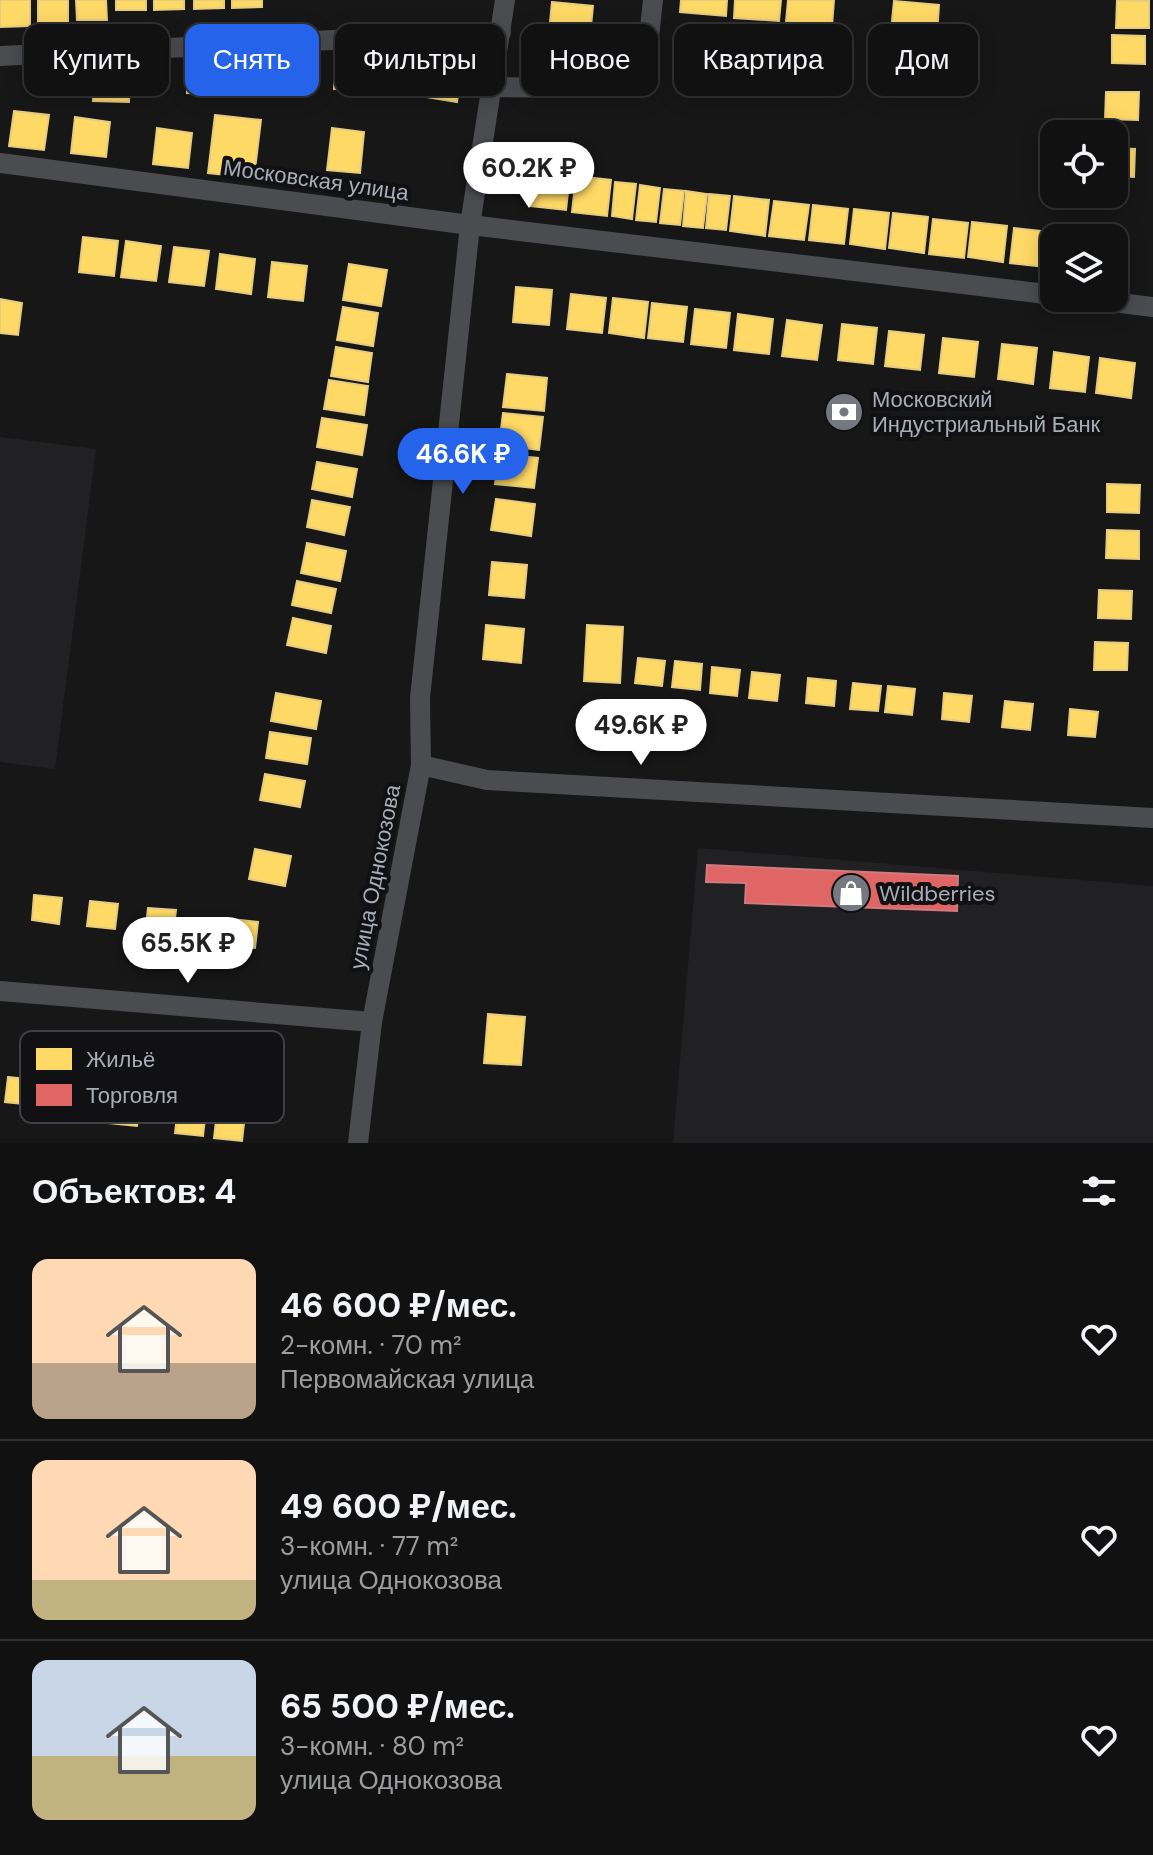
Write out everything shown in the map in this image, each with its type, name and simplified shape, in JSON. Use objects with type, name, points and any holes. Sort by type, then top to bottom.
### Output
[{"type":"street","points":[[502,24],[505,0]]},
{"type":"street","points":[[505,87],[594,88],[633,81],[646,65],[653,0]]},
{"type":"street","points":[[0,56],[335,40]]},
{"type":"street","points":[[421,765],[420,698],[470,225],[492,96]]},
{"type":"street","name":"Московская улица","points":[[0,163],[470,225],[1040,293]]},
{"type":"street","points":[[1128,304],[1153,307]]},
{"type":"street","name":"улица Однокозова","points":[[358,1143],[372,1022],[421,765],[487,780],[1153,818]]},
{"type":"street","points":[[0,991],[372,1022]]},
{"type":"shaded area","points":[[0,437],[96,449],[55,769],[0,762]]},
{"type":"shaded area","points":[[698,848],[1153,886],[1153,1143],[673,1143]]},
{"type":"building: Жильё","points":[[0,0],[30,0],[30,24],[0,27]]},
{"type":"building: Жильё","points":[[38,0],[68,0],[68,24],[38,24]]},
{"type":"building: Жильё","points":[[76,0],[106,0],[107,20],[77,20]]},
{"type":"building: Жильё","points":[[116,0],[146,0],[146,10],[116,10]]},
{"type":"building: Жильё","points":[[154,0],[184,0],[184,9],[154,10]]},
{"type":"building: Жильё","points":[[194,0],[224,0],[224,8],[194,9]]},
{"type":"building: Жильё","points":[[232,0],[262,0],[262,7],[232,8]]},
{"type":"building: Жильё","points":[[681,0],[727,0],[726,16],[680,12]]},
{"type":"building: Жильё","points":[[735,0],[781,0],[779,21],[734,18]]},
{"type":"building: Жильё","points":[[788,0],[834,0],[832,24],[786,22]]},
{"type":"building: Жильё","points":[[1117,0],[1149,1],[1149,28],[1116,28]]},
{"type":"building: Жильё","points":[[894,1],[939,5],[938,24],[892,24]]},
{"type":"building: Жильё","points":[[552,2],[593,6],[591,24],[550,24]]},
{"type":"building: Жильё","points":[[1112,35],[1145,36],[1145,64],[1112,63]]},
{"type":"building: Жильё","points":[[1106,92],[1139,92],[1138,120],[1105,119]]},
{"type":"building: Жильё","points":[[93,96],[129,96],[129,102],[93,101]]},
{"type":"building: Жильё","points":[[420,96],[458,96],[457,102]]},
{"type":"building: Жильё","points":[[14,111],[49,115],[44,150],[9,146]]},
{"type":"building: Жильё","points":[[215,115],[261,120],[254,178],[208,173]]},
{"type":"building: Жильё","points":[[75,117],[110,122],[106,157],[71,153]]},
{"type":"building: Жильё","points":[[157,128],[192,133],[188,168],[153,164]]},
{"type":"building: Жильё","points":[[332,128],[364,132],[360,173],[327,170]]},
{"type":"building: Жильё","points":[[1128,149],[1135,149],[1134,177],[1128,177]]},
{"type":"building: Жильё","points":[[536,171],[570,175],[566,210],[531,206]]},
{"type":"building: Жильё","points":[[576,176],[611,180],[607,216],[572,212]]},
{"type":"building: Жильё","points":[[615,182],[636,184],[632,219],[612,216]]},
{"type":"building: Жильё","points":[[640,185],[660,188],[656,222],[636,220]]},
{"type":"building: Жильё","points":[[664,189],[684,191],[680,225],[660,223]]},
{"type":"building: Жильё","points":[[686,191],[707,194],[703,228],[683,226]]},
{"type":"building: Жильё","points":[[709,194],[730,196],[726,230],[706,228]]},
{"type":"building: Жильё","points":[[734,196],[769,200],[765,236],[730,231]]},
{"type":"building: Жильё","points":[[774,201],[809,205],[804,240],[769,236]]},
{"type":"building: Жильё","points":[[813,205],[848,209],[844,244],[809,240]]},
{"type":"building: Жильё","points":[[854,209],[889,213],[885,249],[850,244]]},
{"type":"building: Жильё","points":[[893,213],[928,217],[924,253],[889,248]]},
{"type":"building: Жильё","points":[[933,219],[968,223],[964,258],[929,254]]},
{"type":"building: Жильё","points":[[972,222],[1007,226],[1003,262],[968,257]]},
{"type":"building: Жильё","points":[[1014,228],[1040,231],[1040,266],[1010,263]]},
{"type":"building: Жильё","points":[[83,237],[118,241],[114,276],[79,272]]},
{"type":"building: Жильё","points":[[126,241],[161,246],[156,281],[121,277]]},
{"type":"building: Жильё","points":[[174,247],[209,251],[204,286],[169,282]]},
{"type":"building: Жильё","points":[[220,254],[255,259],[251,294],[216,289]]},
{"type":"building: Жильё","points":[[272,262],[307,266],[303,301],[268,297]]},
{"type":"building: Жильё","points":[[349,264],[387,270],[381,306],[343,300]]},
{"type":"building: Жильё","points":[[516,287],[552,290],[549,325],[513,322]]},
{"type":"building: Жильё","points":[[571,294],[606,298],[602,333],[567,329]]},
{"type":"building: Жильё","points":[[613,298],[648,302],[644,338],[609,333]]},
{"type":"building: Жильё","points":[[0,299],[22,303],[18,335],[0,333]]},
{"type":"building: Жильё","points":[[652,303],[687,307],[683,342],[648,338]]},
{"type":"building: Жильё","points":[[343,307],[378,313],[373,346],[337,340]]},
{"type":"building: Жильё","points":[[695,309],[730,313],[726,348],[691,344]]},
{"type":"building: Жильё","points":[[738,314],[773,319],[769,354],[734,350]]},
{"type":"building: Жильё","points":[[787,320],[822,325],[817,360],[782,356]]},
{"type":"building: Жильё","points":[[842,324],[877,328],[873,364],[838,360]]},
{"type":"building: Жильё","points":[[889,331],[924,335],[920,370],[885,366]]},
{"type":"building: Жильё","points":[[943,338],[978,342],[974,377],[939,373]]},
{"type":"building: Жильё","points":[[1002,344],[1037,348],[1033,384],[998,379]]},
{"type":"building: Жильё","points":[[336,347],[372,353],[368,382],[331,376]]},
{"type":"building: Жильё","points":[[1054,352],[1089,357],[1085,392],[1050,388]]},
{"type":"building: Жильё","points":[[1100,358],[1135,363],[1131,398],[1096,393]]},
{"type":"building: Жильё","points":[[507,374],[547,378],[544,411],[503,407]]},
{"type":"building: Жильё","points":[[329,380],[368,386],[364,415],[324,409]]},
{"type":"building: Жильё","points":[[503,413],[543,417],[539,450],[499,445]]},
{"type":"building: Жильё","points":[[322,418],[367,425],[362,455],[317,447]]},
{"type":"building: Жильё","points":[[499,454],[538,458],[534,488],[495,484]]},
{"type":"building: Жильё","points":[[317,462],[357,469],[352,497],[312,489]]},
{"type":"building: Жильё","points":[[1107,484],[1140,485],[1139,513],[1107,512]]},
{"type":"building: Жильё","points":[[496,499],[535,504],[531,536],[491,530]]},
{"type":"building: Жильё","points":[[312,500],[350,507],[344,535],[307,527]]},
{"type":"building: Жильё","points":[[1107,530],[1139,531],[1139,559],[1106,558]]},
{"type":"building: Жильё","points":[[307,543],[346,551],[340,581],[301,573]]},
{"type":"building: Жильё","points":[[492,562],[527,565],[524,598],[489,595]]},
{"type":"building: Жильё","points":[[297,581],[336,589],[331,613],[292,605]]},
{"type":"building: Жильё","points":[[1099,590],[1132,591],[1131,619],[1098,618]]},
{"type":"building: Жильё","points":[[293,618],[331,626],[326,653],[287,645]]},
{"type":"building: Жильё","points":[[486,625],[524,629],[521,663],[483,659]]},
{"type":"building: Жильё","points":[[587,625],[623,627],[620,683],[584,681]]},
{"type":"building: Жильё","points":[[1095,642],[1128,643],[1127,670],[1094,670]]},
{"type":"building: Жильё","points":[[638,658],[665,661],[662,686],[635,683]]},
{"type":"building: Жильё","points":[[675,661],[702,664],[700,690],[672,687]]},
{"type":"building: Жильё","points":[[712,667],[740,670],[737,696],[710,693]]},
{"type":"building: Жильё","points":[[752,672],[780,675],[777,701],[749,698]]},
{"type":"building: Жильё","points":[[808,678],[836,681],[834,706],[806,703]]},
{"type":"building: Жильё","points":[[853,683],[881,686],[878,711],[850,709]]},
{"type":"building: Жильё","points":[[888,686],[915,689],[912,715],[885,712]]},
{"type":"building: Жильё","points":[[276,693],[321,701],[316,729],[271,721]]},
{"type":"building: Жильё","points":[[944,693],[972,696],[969,722],[942,719]]},
{"type":"building: Жильё","points":[[1005,701],[1033,704],[1030,730],[1002,727]]},
{"type":"building: Жильё","points":[[1070,709],[1098,712],[1095,737],[1068,735]]},
{"type":"building: Жильё","points":[[270,732],[311,738],[307,764],[266,758]]},
{"type":"building: Жильё","points":[[265,774],[305,781],[300,807],[260,800]]},
{"type":"building: Жильё","points":[[255,849],[291,856],[285,886],[249,879]]},
{"type":"building: Жильё","points":[[34,895],[62,898],[59,924],[32,920]]},
{"type":"building: Жильё","points":[[90,901],[118,904],[115,929],[87,926]]},
{"type":"building: Жильё","points":[[148,908],[176,910],[173,936],[145,933]]},
{"type":"building: Жильё","points":[[231,919],[258,922],[255,948],[228,945]]},
{"type":"building: Жильё","points":[[488,1014],[525,1017],[521,1065],[484,1063]]},
{"type":"building: Жильё","points":[[8,1077],[20,1078],[20,1104],[5,1102]]},
{"type":"building: Жильё","points":[[109,1123],[137,1123],[137,1126]]},
{"type":"building: Жильё","points":[[176,1123],[204,1123],[203,1136],[175,1133]]},
{"type":"building: Жильё","points":[[216,1123],[244,1123],[242,1141],[214,1138]]},
{"type":"building: Торговля","name":"Wildberries","points":[[707,865],[958,876],[957,911],[745,903],[746,883],[706,882]]},
{"type":"place","name":"Московский Индустриальный Банк","points":[[844,412]]},
{"type":"place","name":"Wildberries","points":[[851,893]]}]
